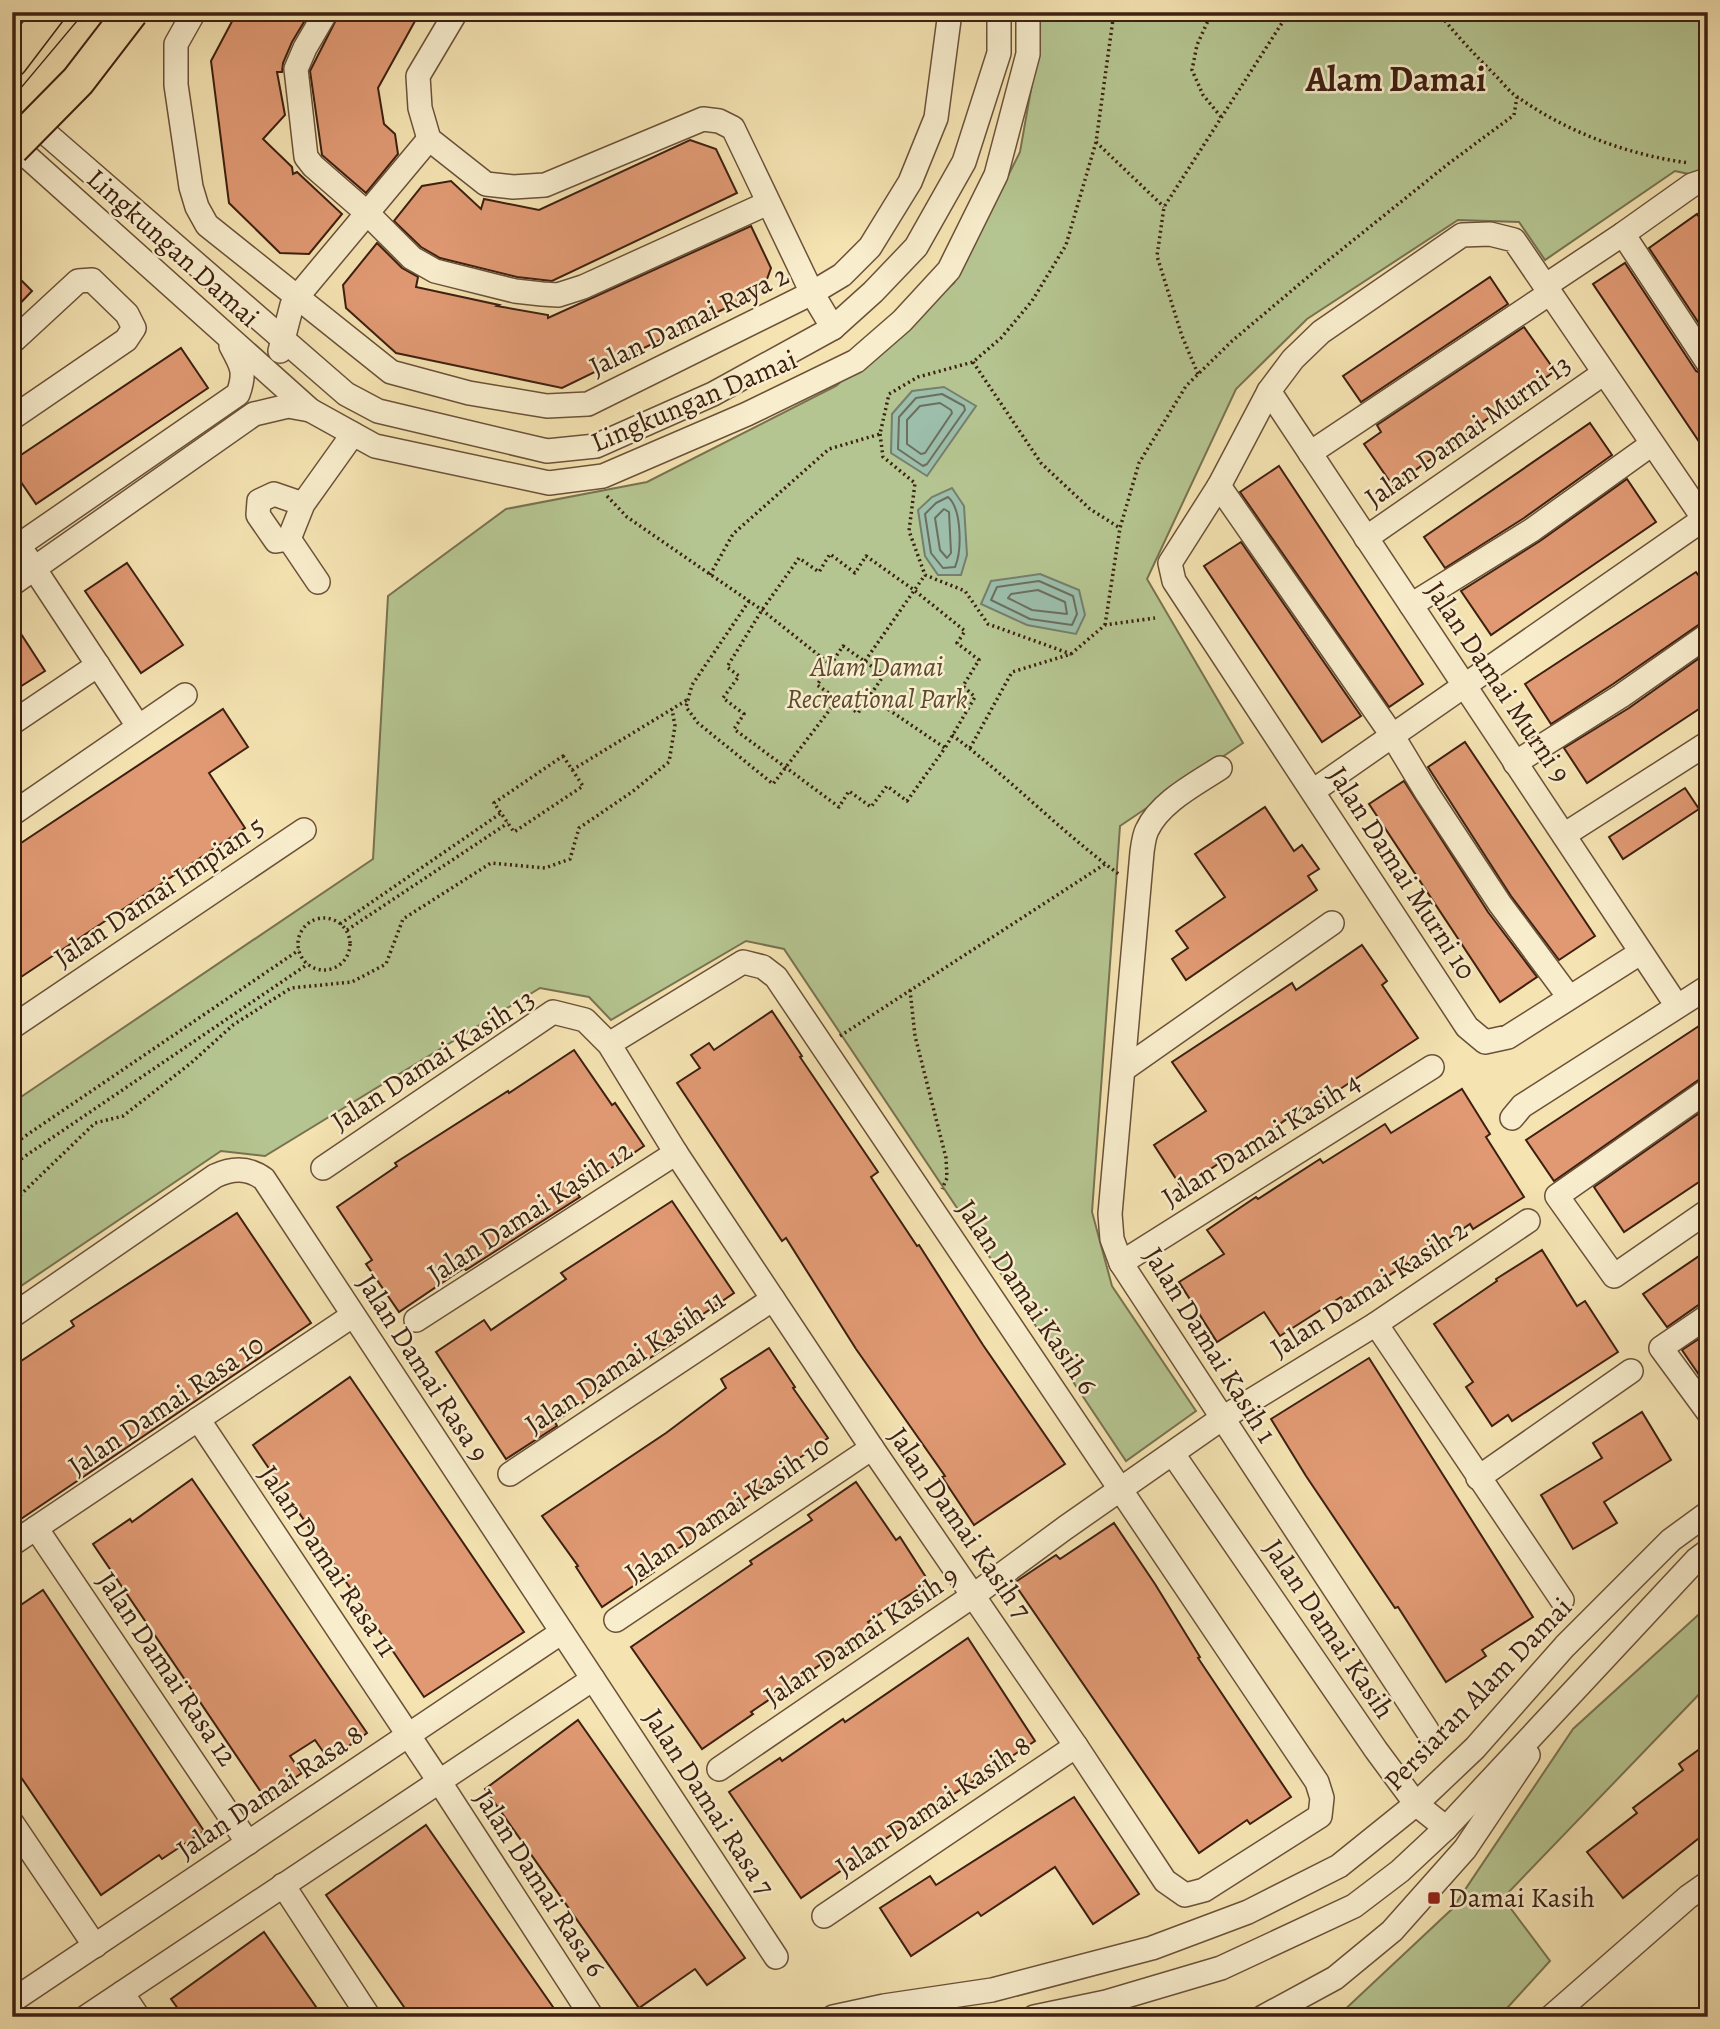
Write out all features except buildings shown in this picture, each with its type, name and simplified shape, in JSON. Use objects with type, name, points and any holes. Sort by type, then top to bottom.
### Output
[{"type":"highway","points":[[12,148],[78,81],[131,12]]},
{"type":"main road","points":[[12,62],[50,12]]},
{"type":"main road","points":[[15,113],[82,40],[102,12]]},
{"type":"street","name":"Jalan Damai Raya 2","points":[[194,12],[176,44],[176,85],[191,187],[197,207],[207,225],[391,372],[469,393],[547,406],[588,404],[812,293],[842,275],[870,247],[910,182],[936,118],[950,12]]},
{"type":"street","points":[[326,12],[304,48],[296,69],[306,157],[412,258],[435,271],[515,291],[558,295],[628,267],[768,203]]},
{"type":"street","points":[[456,12],[418,76],[420,108],[429,139],[486,184],[534,186],[545,185],[703,119],[719,121],[733,128],[812,293],[833,328]]},
{"type":"street","name":"Lingkungan Damai","points":[[15,113],[346,394],[378,411],[547,451],[596,446],[713,394],[833,328],[873,292],[916,247],[964,162],[999,52],[999,12]]},
{"type":"street","name":"Lingkungan Damai","points":[[12,142],[310,410],[375,446],[549,483],[589,478],[603,476],[747,414],[856,361],[902,321],[949,270],[996,175],[1028,54],[1028,12]]},
{"type":"street","points":[[274,379],[292,305],[297,297],[429,139]]},
{"type":"street","points":[[1310,453],[1692,185],[1704,181],[1708,184]]},
{"type":"street","points":[[1313,791],[1392,735],[1464,685],[1706,520],[1514,240],[1490,234],[1462,235],[1321,332],[1293,359],[1269,391],[1219,486],[1392,735],[1500,904],[1569,997]]},
{"type":"street","points":[[1623,234],[1708,363]]},
{"type":"street","points":[[12,342],[78,281],[92,280],[127,314],[134,328],[126,340],[12,418]]},
{"type":"street","points":[[138,726],[15,544],[238,394],[243,368],[224,333]]},
{"type":"street","name":"Jalan Damai Murni 13","points":[[1366,538],[1605,373]]},
{"type":"street","name":"Jalan Damai Murni 9","points":[[1269,391],[1677,1006]]},
{"type":"street","points":[[12,584],[254,414],[288,406],[310,410]]},
{"type":"street","points":[[289,540],[303,504],[353,434]]},
{"type":"street","points":[[1411,606],[1532,530],[1652,444]]},
{"type":"street","name":"Jalan Damai Murni 10","points":[[1219,486],[1170,563],[1174,581],[1467,1027],[1485,1042],[1508,1037],[1640,953]]},
{"type":"street","points":[[289,540],[276,541],[258,515],[259,501],[274,494],[303,504]]},
{"type":"street","points":[[289,540],[318,582]]},
{"type":"street","points":[[1515,763],[1621,696],[1708,635]]},
{"type":"street","points":[[12,723],[98,665]]},
{"type":"street","points":[[12,814],[184,695]]},
{"type":"street","points":[[1564,835],[1708,743]]},
{"type":"street","name":"Jalan Damai Kasih 1","points":[[1220,768],[1178,796],[1147,829],[1142,852],[1110,1214],[1112,1239],[1121,1263],[1221,1419],[1427,1730]]},
{"type":"street","name":"Jalan Damai Impian 5","points":[[12,1027],[304,830]]},
{"type":"street","points":[[1124,1069],[1332,923]]},
{"type":"street","name":"Jalan Damai Kasih 6","points":[[609,1044],[743,962],[763,967],[776,977],[1317,1782],[1322,1798],[1320,1816]]},
{"type":"street","points":[[1512,1118],[1522,1107],[1708,988]]},
{"type":"street","name":"Jalan Damai Kasih 13","points":[[323,1168],[553,1012],[585,1020],[609,1044]]},
{"type":"street","name":"Jalan Damai Kasih 7","points":[[609,1044],[676,1153],[1165,1881],[1185,1895],[1204,1890],[1320,1816]]},
{"type":"street","name":"Jalan Damai Kasih 4","points":[[1121,1263],[1433,1067]]},
{"type":"street","points":[[1708,1090],[1557,1196],[1614,1276],[1708,1211]]},
{"type":"street","name":"Jalan Damai Kasih 12","points":[[416,1320],[676,1153]]},
{"type":"street","name":"Jalan Damai Rasa 9","points":[[12,1316],[215,1176],[241,1169],[255,1172],[264,1179],[593,1679]]},
{"type":"street","name":"Jalan Damai Kasih 2","points":[[1173,1454],[1221,1419],[1376,1324],[1528,1222]]},
{"type":"street","name":"Jalan Damai Kasih 11","points":[[510,1474],[773,1299]]},
{"type":"street","name":"Jalan Damai Rasa 10","points":[[12,1544],[352,1316]]},
{"type":"street","points":[[1708,1317],[1661,1348],[1708,1412]]},
{"type":"street","points":[[1376,1324],[1562,1600]]},
{"type":"street","points":[[1478,1478],[1631,1371]]},
{"type":"street","name":"Jalan Damai Rasa 11","points":[[198,1419],[439,1781]]},
{"type":"street","name":"Jalan Damai Kasih 10","points":[[616,1620],[872,1448]]},
{"type":"street","name":"Jalan Damai Kasih 9","points":[[719,1769],[974,1595],[1173,1454]]},
{"type":"street","name":"Jalan Damai Kasih","points":[[1173,1454],[1376,1750],[1416,1804],[1446,1828]]},
{"type":"street","name":"Persiaran Alam Damai","points":[[833,2017],[884,2006],[992,1990],[1152,1948],[1248,1912],[1339,1866],[1416,1804],[1475,1748],[1565,1646],[1662,1549],[1708,1513]]},
{"type":"street","name":"Jalan Damai Rasa 12","points":[[36,1528],[248,1843]]},
{"type":"street","points":[[1034,2017],[1106,2002],[1222,1968],[1353,1906],[1400,1871],[1446,1828],[1569,1694],[1708,1550]]},
{"type":"street","name":"Jalan Damai Rasa 8","points":[[12,2001],[562,1632]]},
{"type":"street","points":[[86,2017],[593,1679]]},
{"type":"street","name":"Jalan Damai Rasa 7","points":[[593,1679],[776,1957]]},
{"type":"street","points":[[1263,2017],[1335,1978],[1392,1931],[1465,1849],[1569,1694]]},
{"type":"street","name":"Jalan Damai Kasih 8","points":[[824,1916],[1076,1746]]},
{"type":"street","name":"Jalan Damai Rasa 6","points":[[439,1781],[592,2017]]},
{"type":"street","points":[[12,1823],[95,1945]]},
{"type":"street","points":[[1551,2017],[1688,1897],[1708,1883]]},
{"type":"street","points":[[283,1885],[369,2017]]},
{"type":"street","points":[[122,1993],[138,2017]]},
{"type":"path","points":[[1071,654],[988,624],[965,591],[925,575],[909,531],[915,482],[883,457],[880,434],[889,394],[918,377],[973,362],[1002,338],[1032,301],[1066,245],[1096,142],[1114,12]]},
{"type":"path","points":[[1212,12],[1197,45],[1192,70],[1203,95],[1221,117]]},
{"type":"path","points":[[1198,374],[1182,336],[1157,256],[1164,206],[1289,12]]},
{"type":"path","points":[[1438,12],[1458,39],[1517,97],[1571,128],[1616,147],[1654,158],[1694,163]]},
{"type":"path","points":[[1105,625],[1120,528],[1139,463],[1186,386],[1232,341],[1315,271],[1448,164],[1514,115],[1517,97]]},
{"type":"path","points":[[1096,142],[1164,206]]},
{"type":"path","points":[[973,362],[1041,463],[1090,509],[1120,528]]},
{"type":"path","points":[[710,575],[733,534],[829,449],[880,434]]},
{"type":"path","points":[[589,478],[626,517],[762,610],[831,665]]},
{"type":"path","points":[[830,554],[855,573],[866,556],[914,590],[965,631],[957,643],[979,660],[963,686],[975,697],[945,748],[907,801],[887,786],[872,807],[849,791],[839,807],[734,729],[744,714],[723,698],[739,676],[727,667],[762,610],[799,558],[819,572],[830,554]]},
{"type":"path","points":[[865,661],[925,575]]},
{"type":"path","points":[[749,601],[692,685],[686,707],[698,723],[774,784],[838,699]]},
{"type":"path","points":[[970,748],[1012,672],[1071,654],[1105,625],[1155,618]]},
{"type":"path","points":[[843,646],[865,661],[884,675],[858,713],[817,685],[843,646]]},
{"type":"path","points":[[870,696],[945,748]]},
{"type":"path","points":[[572,770],[688,699]]},
{"type":"path","points":[[12,1203],[94,1123],[122,1116],[245,1017],[291,988],[352,982],[386,964],[403,919],[491,863],[545,868],[570,859],[579,828],[632,792],[669,762],[675,726],[672,709]]},
{"type":"path","points":[[952,736],[970,748],[1105,864],[1139,886]]},
{"type":"path","points":[[563,756],[583,786],[514,832],[501,813],[494,803],[563,756]]},
{"type":"path","points":[[340,924],[501,813]]},
{"type":"path","points":[[347,930],[508,823]]},
{"type":"path","points":[[823,1046],[1105,864]]},
{"type":"path","points":[[326,918],[340,924],[347,930],[350,949],[341,964],[325,970],[308,964],[299,950],[300,934],[310,922],[326,918]]},
{"type":"path","points":[[12,1145],[299,950]]},
{"type":"path","points":[[12,1165],[308,964]]},
{"type":"path","points":[[910,990],[915,1036],[946,1158],[947,1178],[931,1207]]},
{"type":"green space","name":"Alam Damai Recreational Park","points":[[1040,12],[1708,12],[1708,45],[1701,53],[1708,129],[1708,178],[1675,171],[1545,260],[1519,222],[1458,220],[1307,319],[1236,389],[1147,579],[1243,743],[1120,826],[1092,1212],[1112,1286],[1196,1411],[1126,1461],[784,949],[746,941],[611,1020],[589,997],[540,988],[265,1156],[221,1151],[12,1292],[12,1103],[373,859],[388,596],[506,509],[647,482],[836,386],[954,283],[1020,152],[1039,44]]},
{"type":"green space","points":[[1708,1606],[1708,1685],[1503,1898],[1550,1961],[1499,2017],[1349,2017],[1340,2014],[1452,1909],[1573,1729]]},
{"type":"water","points":[[944,387],[976,406],[927,476],[891,453],[892,414],[912,391]]},
{"type":"water","points":[[952,488],[964,506],[967,555],[961,575],[938,575],[925,556],[918,510],[932,497]]},
{"type":"water","points":[[1040,574],[1079,590],[1085,615],[1076,634],[1027,625],[981,604],[991,581]]},
{"type":"place","name":"Damai Kasih","points":[[1434,1898]]},
{"type":"district","name":"Alam Damai","points":[[1396,79]]}]
